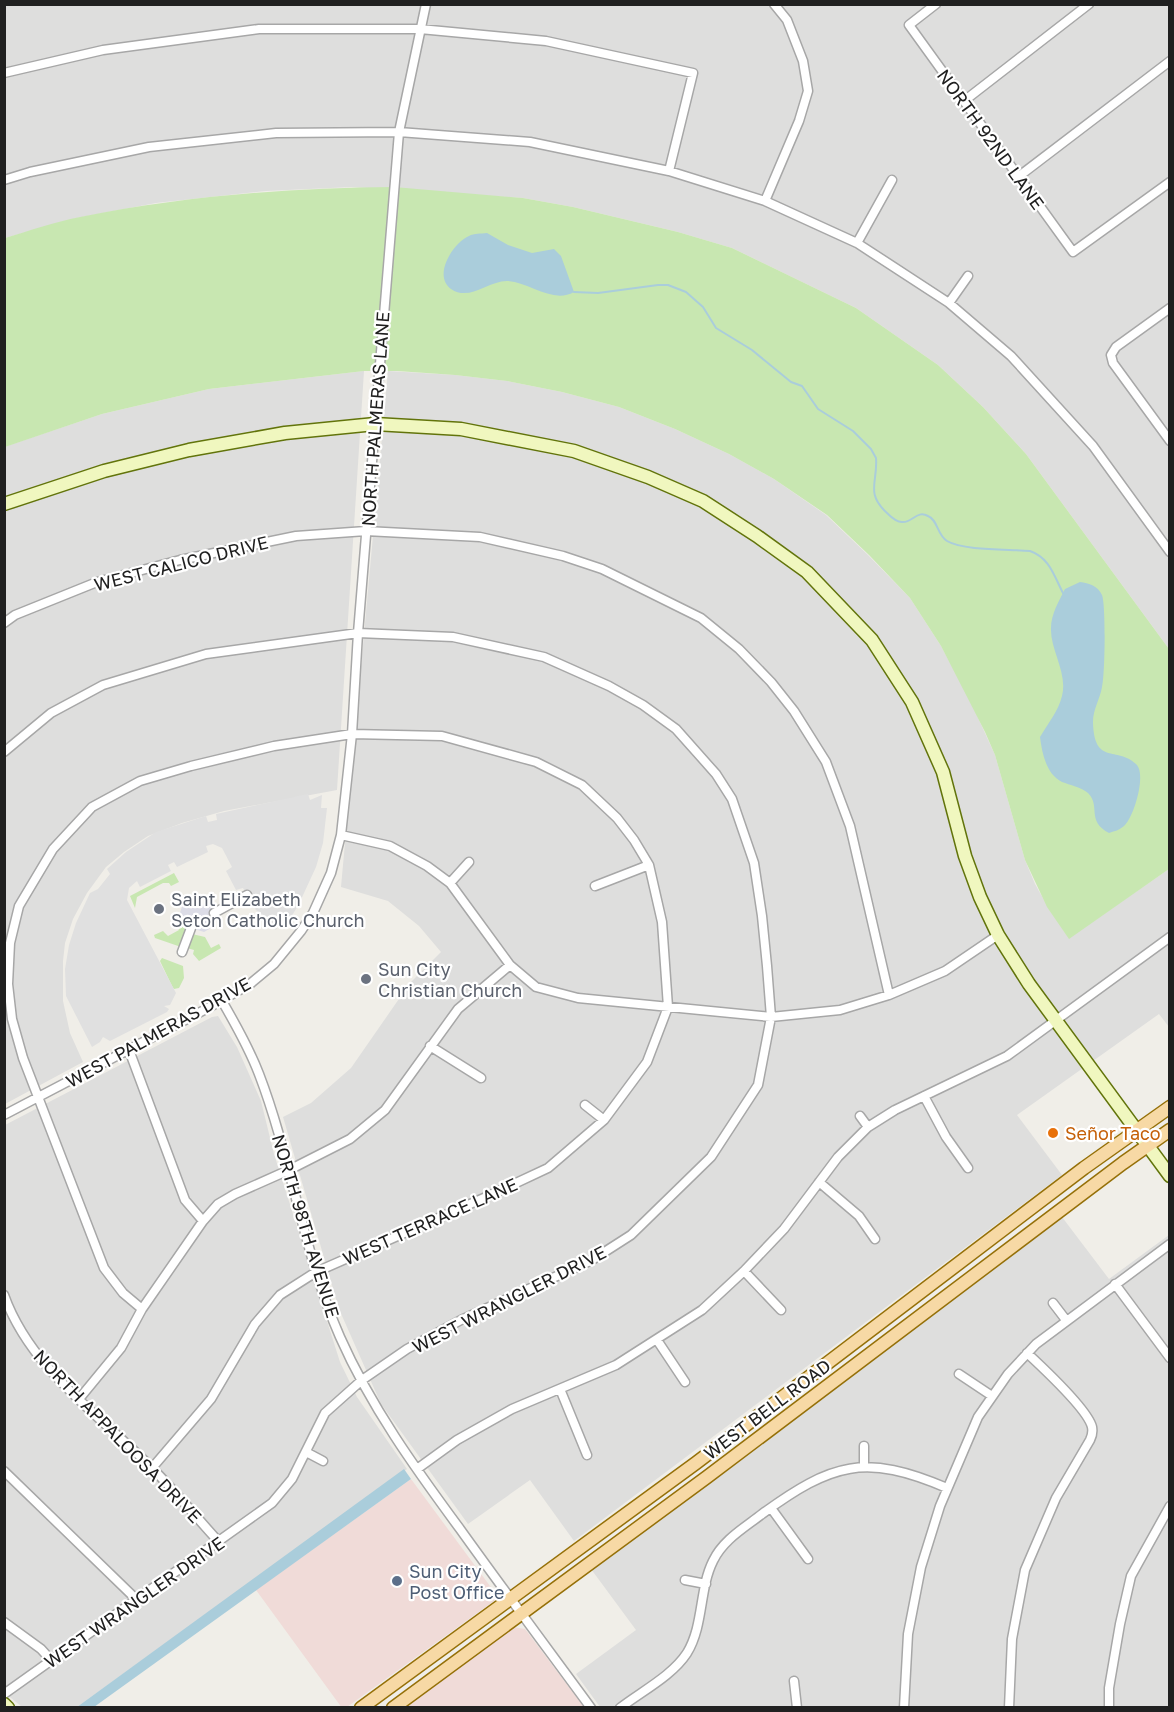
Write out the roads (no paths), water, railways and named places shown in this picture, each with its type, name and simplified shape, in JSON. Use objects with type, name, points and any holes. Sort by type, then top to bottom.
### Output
[{"type":"main road","name":"WEST BELL ROAD","points":[[361,1707],[723,1442],[1084,1168],[1170,1107]]},
{"type":"main road","name":"WEST BELL ROAD","points":[[393,1707],[707,1477],[1170,1130]]},
{"type":"street","name":"NORTH PALMERAS LANE","points":[[341,835],[352,734],[358,633],[399,132],[426,4]]},
{"type":"street","points":[[765,201],[799,121],[808,91],[803,61],[787,20],[774,4]]},
{"type":"street","name":"NORTH 92ND LANE","points":[[936,4],[909,25],[1073,252],[1170,182]]},
{"type":"street","points":[[964,101],[1089,4]]},
{"type":"street","points":[[4,73],[103,50],[259,29],[420,29],[546,41],[693,74],[669,171]]},
{"type":"street","points":[[1018,177],[1170,61]]},
{"type":"street","points":[[4,180],[30,172],[149,147],[276,133],[399,132],[530,142],[669,171],[765,201],[857,243],[949,303],[1011,356],[1093,446],[1170,552]]},
{"type":"street","points":[[857,243],[892,180]]},
{"type":"street","points":[[949,303],[968,276]]},
{"type":"street","points":[[1170,308],[1116,347],[1111,355],[1113,363],[1170,441]]},
{"type":"street","points":[[4,504],[104,471],[189,450],[285,433],[375,424],[462,429],[574,451],[648,477],[703,501],[807,572],[872,640],[912,702],[943,772],[964,856],[998,935],[1021,972],[1170,1176]]},
{"type":"street","name":"WEST CALICO DRIVE","points":[[4,623],[15,615],[97,582],[180,560],[296,536],[366,531],[480,537],[563,556],[602,569],[700,618],[740,649],[771,681],[794,711],[826,762],[850,825],[889,995]]},
{"type":"street","name":"WEST WRANGLER DRIVE","points":[[4,752],[51,713],[112,682],[206,654],[358,633],[453,637],[544,657],[609,686],[643,705],[676,729],[716,774],[727,791],[754,863],[762,916],[771,1017],[758,1085],[711,1157],[632,1235],[592,1260],[461,1320],[407,1350],[362,1380],[325,1413],[292,1479],[272,1503],[4,1694]]},
{"type":"street","points":[[142,1309],[123,1293],[104,1268],[24,1058],[12,1020],[8,984],[10,943],[19,906],[53,849],[93,807],[140,781],[191,766],[274,746],[352,734],[442,736],[536,762],[582,785],[623,825],[649,865],[662,922],[668,1007]]},
{"type":"street","points":[[341,835],[390,846],[427,866],[450,883],[510,965],[536,987],[578,998],[771,1017],[840,1010],[889,995],[945,971],[998,935]]},
{"type":"street","name":"WEST PALMERAS DRIVE","points":[[4,1115],[222,1001],[250,984],[274,964],[313,913],[331,873],[341,835]]},
{"type":"street","points":[[450,883],[469,862]]},
{"type":"street","points":[[595,886],[649,865]]},
{"type":"street","points":[[214,913],[246,894]]},
{"type":"street","points":[[182,952],[191,928]]},
{"type":"street","points":[[417,1469],[457,1440],[512,1409],[616,1365],[702,1310],[744,1271],[783,1229],[849,1145],[868,1127],[895,1110],[1007,1056],[1170,937]]},
{"type":"street","points":[[78,1399],[121,1348],[142,1309],[202,1221],[218,1204],[350,1139],[385,1110],[458,1009],[510,965]]},
{"type":"street","name":"NORTH 98TH AVENUE","points":[[222,1001],[259,1074],[289,1170],[316,1272],[340,1337],[362,1380],[380,1414],[417,1469],[591,1707]]},
{"type":"street","name":"WEST TERRACE LANE","points":[[152,1468],[211,1400],[255,1324],[280,1295],[316,1272],[548,1168],[604,1120],[647,1062],[668,1007]]},
{"type":"street","points":[[430,1046],[481,1078]]},
{"type":"street","points":[[129,1050],[185,1200],[202,1221]]},
{"type":"street","points":[[924,1096],[946,1137],[968,1168]]},
{"type":"street","points":[[585,1105],[604,1120]]},
{"type":"street","points":[[860,1116],[868,1127]]},
{"type":"street","points":[[819,1182],[859,1216],[874,1239]]},
{"type":"street","points":[[904,1707],[906,1655],[915,1590],[927,1544],[947,1488],[973,1427],[992,1396],[1027,1353],[1066,1320],[1170,1244]]},
{"type":"street","points":[[744,1271],[781,1310]]},
{"type":"street","points":[[1115,1284],[1170,1358]]},
{"type":"street","name":"NORTH APPALOOSA DRIVE","points":[[4,1295],[11,1315],[40,1359],[78,1399],[152,1468],[219,1542]]},
{"type":"street","points":[[1053,1303],[1066,1320]]},
{"type":"street","points":[[657,1340],[685,1383]]},
{"type":"street","points":[[1009,1707],[1012,1639],[1025,1570],[1056,1498],[1093,1431],[1090,1421],[1079,1408],[1027,1353]]},
{"type":"street","points":[[959,1374],[992,1396]]},
{"type":"street","points":[[560,1389],[587,1455]]},
{"type":"street","points":[[864,1446],[864,1467]]},
{"type":"street","points":[[306,1452],[323,1461]]},
{"type":"street","points":[[620,1707],[674,1668],[686,1654],[696,1630],[713,1561],[722,1546],[799,1487],[837,1471],[864,1467],[907,1472],[947,1488]]},
{"type":"street","points":[[4,1472],[137,1600]]},
{"type":"street","points":[[1109,1707],[1109,1688],[1131,1576],[1170,1506]]},
{"type":"street","points":[[771,1508],[808,1559]]},
{"type":"street","points":[[685,1580],[706,1584]]},
{"type":"street","points":[[4,1622],[41,1649],[51,1660]]},
{"type":"street","points":[[794,1681],[797,1707]]},
{"type":"street","points":[[4,1704],[8,1707]]},
{"type":"water","points":[[487,233],[508,245],[532,253],[554,249],[561,256],[574,292],[558,296],[508,281],[465,293],[451,289],[444,276],[447,259],[463,239],[475,234]]},
{"type":"water","points":[[1080,582],[1096,587],[1103,601],[1104,669],[1101,691],[1093,717],[1094,736],[1102,750],[1130,759],[1137,765],[1140,778],[1138,796],[1132,813],[1123,827],[1109,833],[1098,824],[1094,803],[1088,793],[1062,782],[1052,774],[1044,756],[1040,737],[1058,707],[1063,687],[1061,670],[1051,636],[1052,618],[1065,589]]},
{"type":"water","points":[[404,1469],[411,1479],[94,1707],[77,1707]]},
{"type":"waterway","points":[[574,292],[598,293],[658,285],[668,285],[686,292],[703,307],[716,328],[752,350],[791,382],[802,386],[818,409],[853,431],[871,449],[876,458],[874,493],[880,506],[892,518],[903,522],[921,514],[931,518],[941,535],[947,541],[955,544],[975,548],[1030,551],[1037,554],[1047,563],[1063,593]]},
{"type":"place","name":"Saint Elizabeth Seton Catholic Church","points":[[159,909]]},
{"type":"place","name":"Sun City Christian Church","points":[[366,979]]},
{"type":"place","name":"Señor Taco","points":[[1053,1133]]},
{"type":"place","name":"Sun City Post Office","points":[[397,1581]]}]
